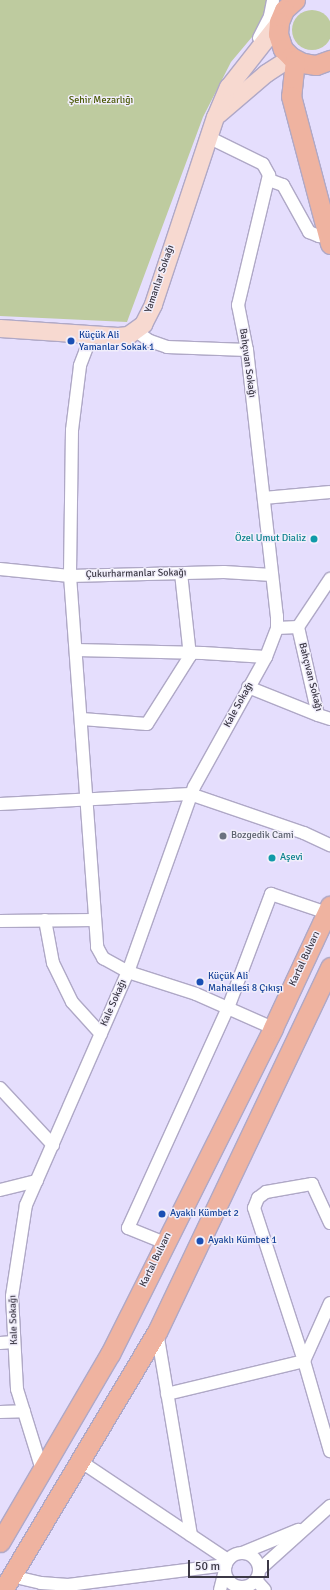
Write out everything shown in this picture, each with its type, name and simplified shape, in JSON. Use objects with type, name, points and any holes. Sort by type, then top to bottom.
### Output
[{"type":"main road","points":[[295,0],[284,10],[279,22],[280,41],[293,59],[312,65],[330,60]]},
{"type":"main road","points":[[293,59],[291,96],[329,240]]},
{"type":"main road","name":"Kartal Bulvarı","points":[[0,1542],[110,1354],[164,1243],[273,1028],[328,909]]},
{"type":"main road","points":[[7,1583],[157,1332],[330,967]]},
{"type":"street","points":[[254,54],[256,42],[270,16],[273,0]]},
{"type":"street","name":"Yamanlar Sokağı","points":[[136,331],[143,324],[153,304],[208,137],[228,87],[279,22]]},
{"type":"street","points":[[215,117],[266,73],[293,59]]},
{"type":"street","points":[[208,137],[263,164],[269,180],[283,185],[309,232],[329,240]]},
{"type":"street","name":"Bahçıvan Sokağı","points":[[269,180],[238,300],[247,350],[277,628]]},
{"type":"street","points":[[0,328],[118,336],[136,331],[150,341],[167,347],[247,350]]},
{"type":"street","points":[[92,334],[80,366],[72,430],[70,576],[82,719],[95,920],[99,952],[103,958],[128,972],[196,994],[273,1028]]},
{"type":"street","points":[[264,498],[330,492]]},
{"type":"street","name":"Çukurharmanlar Sokağı","points":[[0,569],[70,576],[181,573],[272,575]]},
{"type":"street","points":[[82,719],[147,724],[189,659],[190,652],[181,573]]},
{"type":"street","points":[[277,628],[298,628],[330,579]]},
{"type":"street","name":"Kale Sokağı","points":[[42,1470],[17,1389],[14,1342],[12,1296],[26,1205],[128,972],[190,794],[266,657],[277,628]]},
{"type":"street","name":"Bahçıvan Sokağı","points":[[298,628],[318,715],[330,719]]},
{"type":"street","points":[[76,650],[190,652],[266,657]]},
{"type":"street","points":[[248,687],[318,715]]},
{"type":"street","points":[[0,804],[87,801],[190,794],[304,833],[330,845]]},
{"type":"street","points":[[164,1243],[128,1228],[228,1008],[271,894],[328,909]]},
{"type":"street","points":[[45,920],[52,963],[72,1002],[101,1034]]},
{"type":"street","points":[[0,921],[95,920]]},
{"type":"street","points":[[0,1088],[53,1144]]},
{"type":"street","points":[[0,1190],[37,1181]]},
{"type":"street","points":[[330,1223],[312,1184],[266,1192],[258,1198],[254,1208],[304,1361],[330,1450]]},
{"type":"street","points":[[304,1361],[330,1303]]},
{"type":"street","points":[[157,1332],[191,1535]]},
{"type":"street","points":[[0,1343],[14,1342]]},
{"type":"street","points":[[167,1394],[304,1361]]},
{"type":"street","points":[[0,1412],[24,1411]]},
{"type":"street","points":[[80,1461],[191,1535],[227,1565],[232,1584],[252,1582],[265,1590]]},
{"type":"street","points":[[252,1582],[306,1526],[330,1506]]},
{"type":"street","points":[[7,1583],[40,1586],[80,1584],[227,1565],[242,1553],[306,1526]]},
{"type":"street","points":[[242,1553],[256,1560],[252,1582]]},
{"type":"street","points":[[220,1590],[227,1565]]},
{"type":"green space","name":"Şehir Mezarlığı","points":[[0,0],[271,0],[258,30],[231,62],[203,117],[127,322],[0,316]]},
{"type":"green space","points":[[316,10],[323,13],[329,19],[332,30],[331,38],[323,47],[316,50],[308,50],[301,47],[293,38],[292,26],[295,19],[304,11]]},
{"type":"place","name":"Küçük Ali Yamanlar Sokak 1","points":[[71,341]]},
{"type":"place","name":"Özel Umut Dializ","points":[[314,539]]},
{"type":"place","name":"Bozgedik Cami","points":[[223,836]]},
{"type":"place","name":"Aşevi","points":[[272,858]]},
{"type":"place","name":"Küçük Ali Mahallesi 8 Çıkışı","points":[[200,982]]},
{"type":"place","name":"Ayaklı Kümbet 2","points":[[162,1214]]},
{"type":"place","name":"Ayaklı Kümbet 1","points":[[200,1241]]}]
